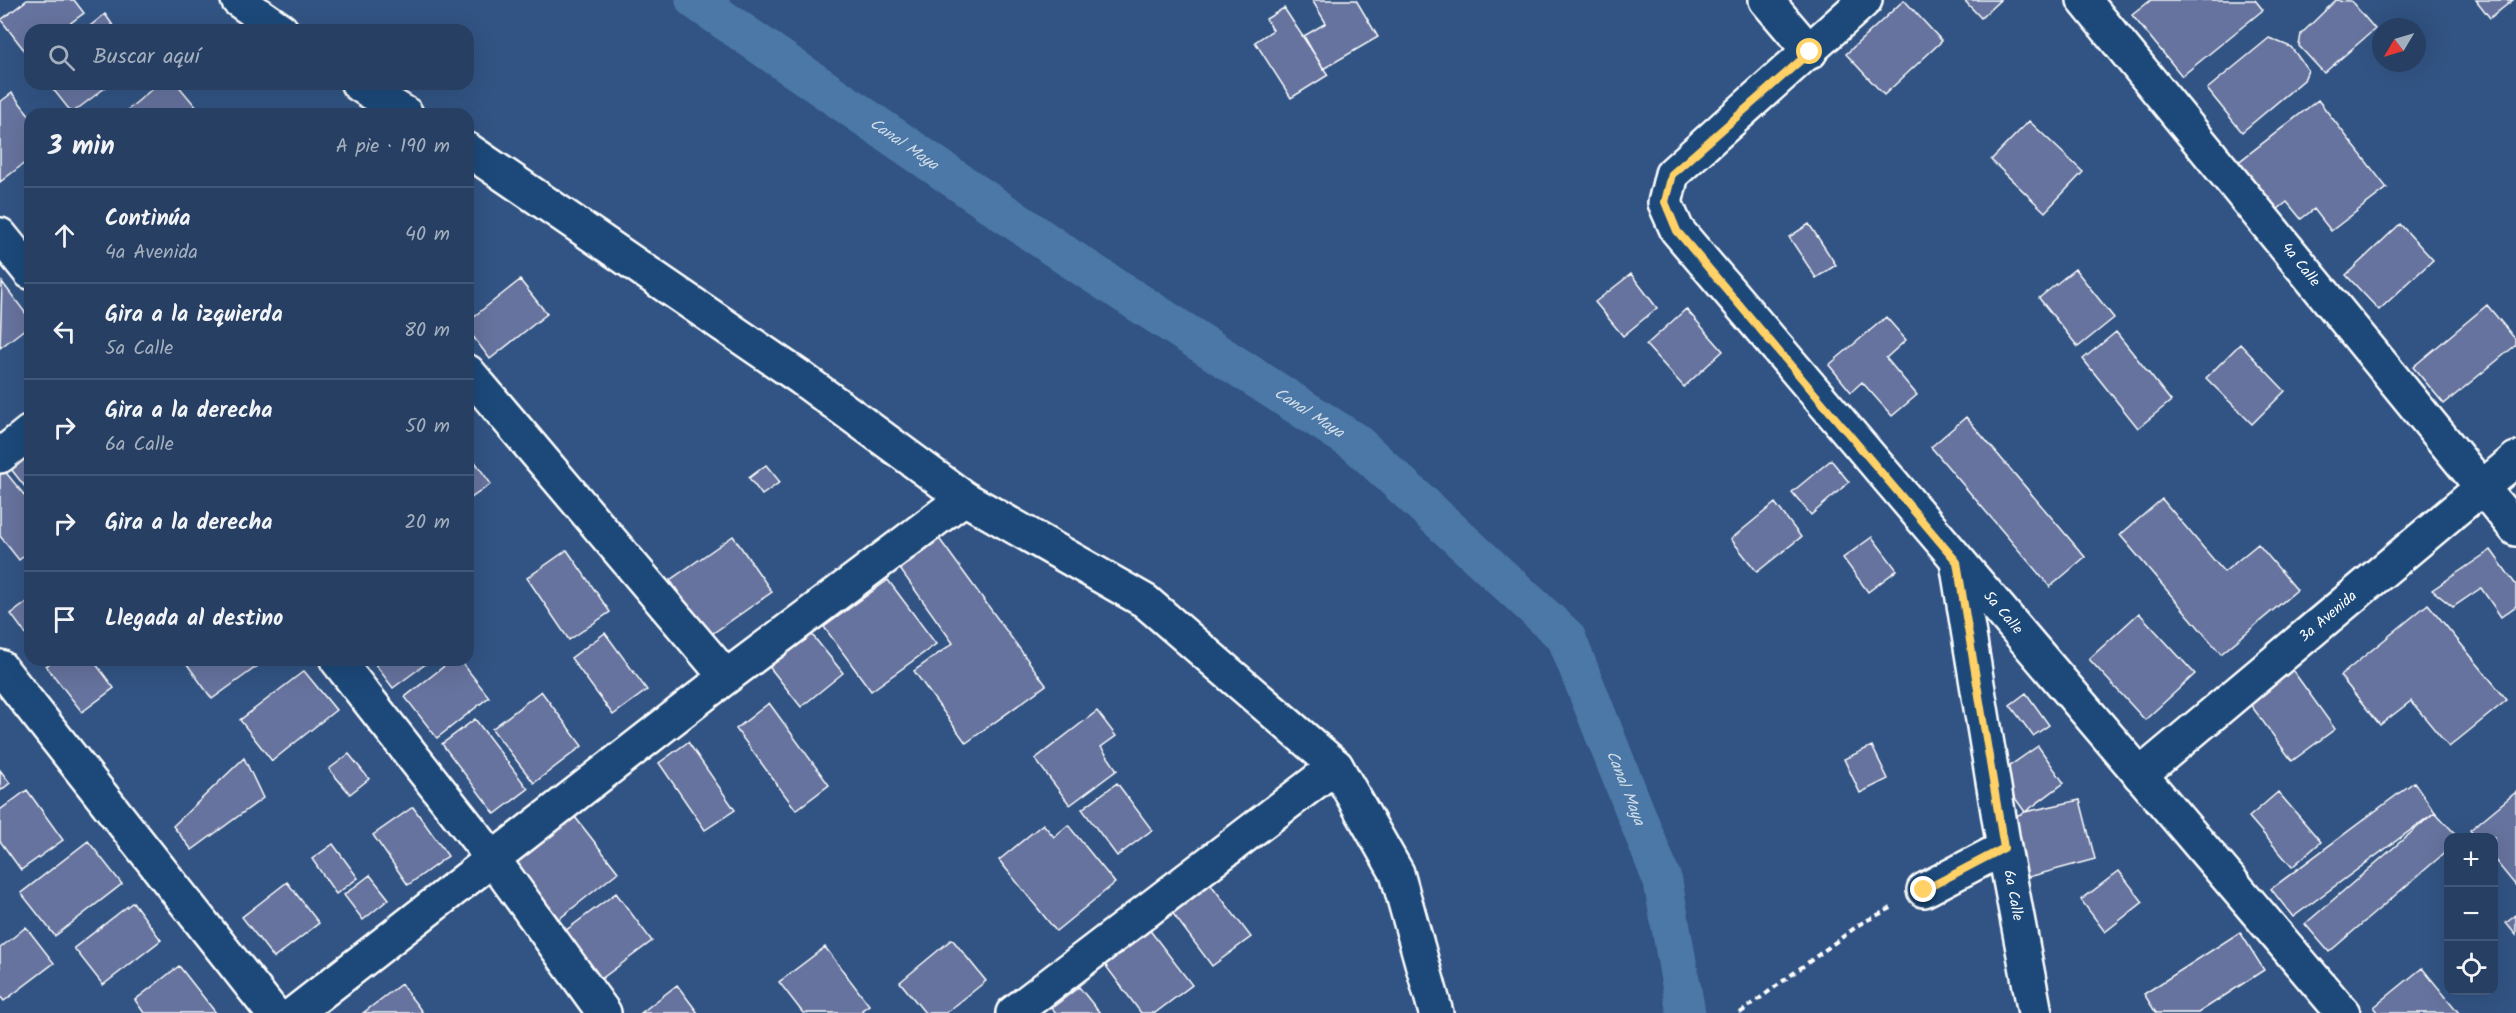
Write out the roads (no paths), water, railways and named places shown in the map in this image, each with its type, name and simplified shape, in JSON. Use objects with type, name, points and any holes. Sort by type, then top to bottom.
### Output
[{"type":"street","points":[[238,0],[272,24]]},
{"type":"street","points":[[1766,0],[1810,52],[1865,0]]},
{"type":"street","name":"4a Calle","points":[[2084,0],[2516,529]]},
{"type":"street","name":"5a Calle","points":[[1810,52],[1672,174],[1665,202],[1677,231],[2343,1013]]},
{"type":"street","points":[[368,98],[392,108]]},
{"type":"street","points":[[474,154],[792,371],[964,498],[1144,601],[1336,766],[1397,873],[1436,1013]]},
{"type":"street","points":[[0,235],[24,265]]},
{"type":"street","points":[[474,379],[726,677]]},
{"type":"street","points":[[0,456],[24,437]]},
{"type":"street","name":"3a Avenida","points":[[2140,775],[2516,459]]},
{"type":"street","points":[[295,1013],[726,677],[964,498]]},
{"type":"street","name":"6a Calle","points":[[1957,562],[2004,848],[2035,1013]]},
{"type":"street","points":[[342,666],[493,859],[604,1013]]},
{"type":"street","points":[[0,667],[273,1013]]},
{"type":"street","points":[[1013,1013],[1336,766]]},
{"type":"street","points":[[1924,890],[2004,848]]},
{"type":"waterway","name":"Canal Maya","points":[[695,0],[1071,259],[1356,443],[1566,637],[1663,882],[1686,1013]]}]
